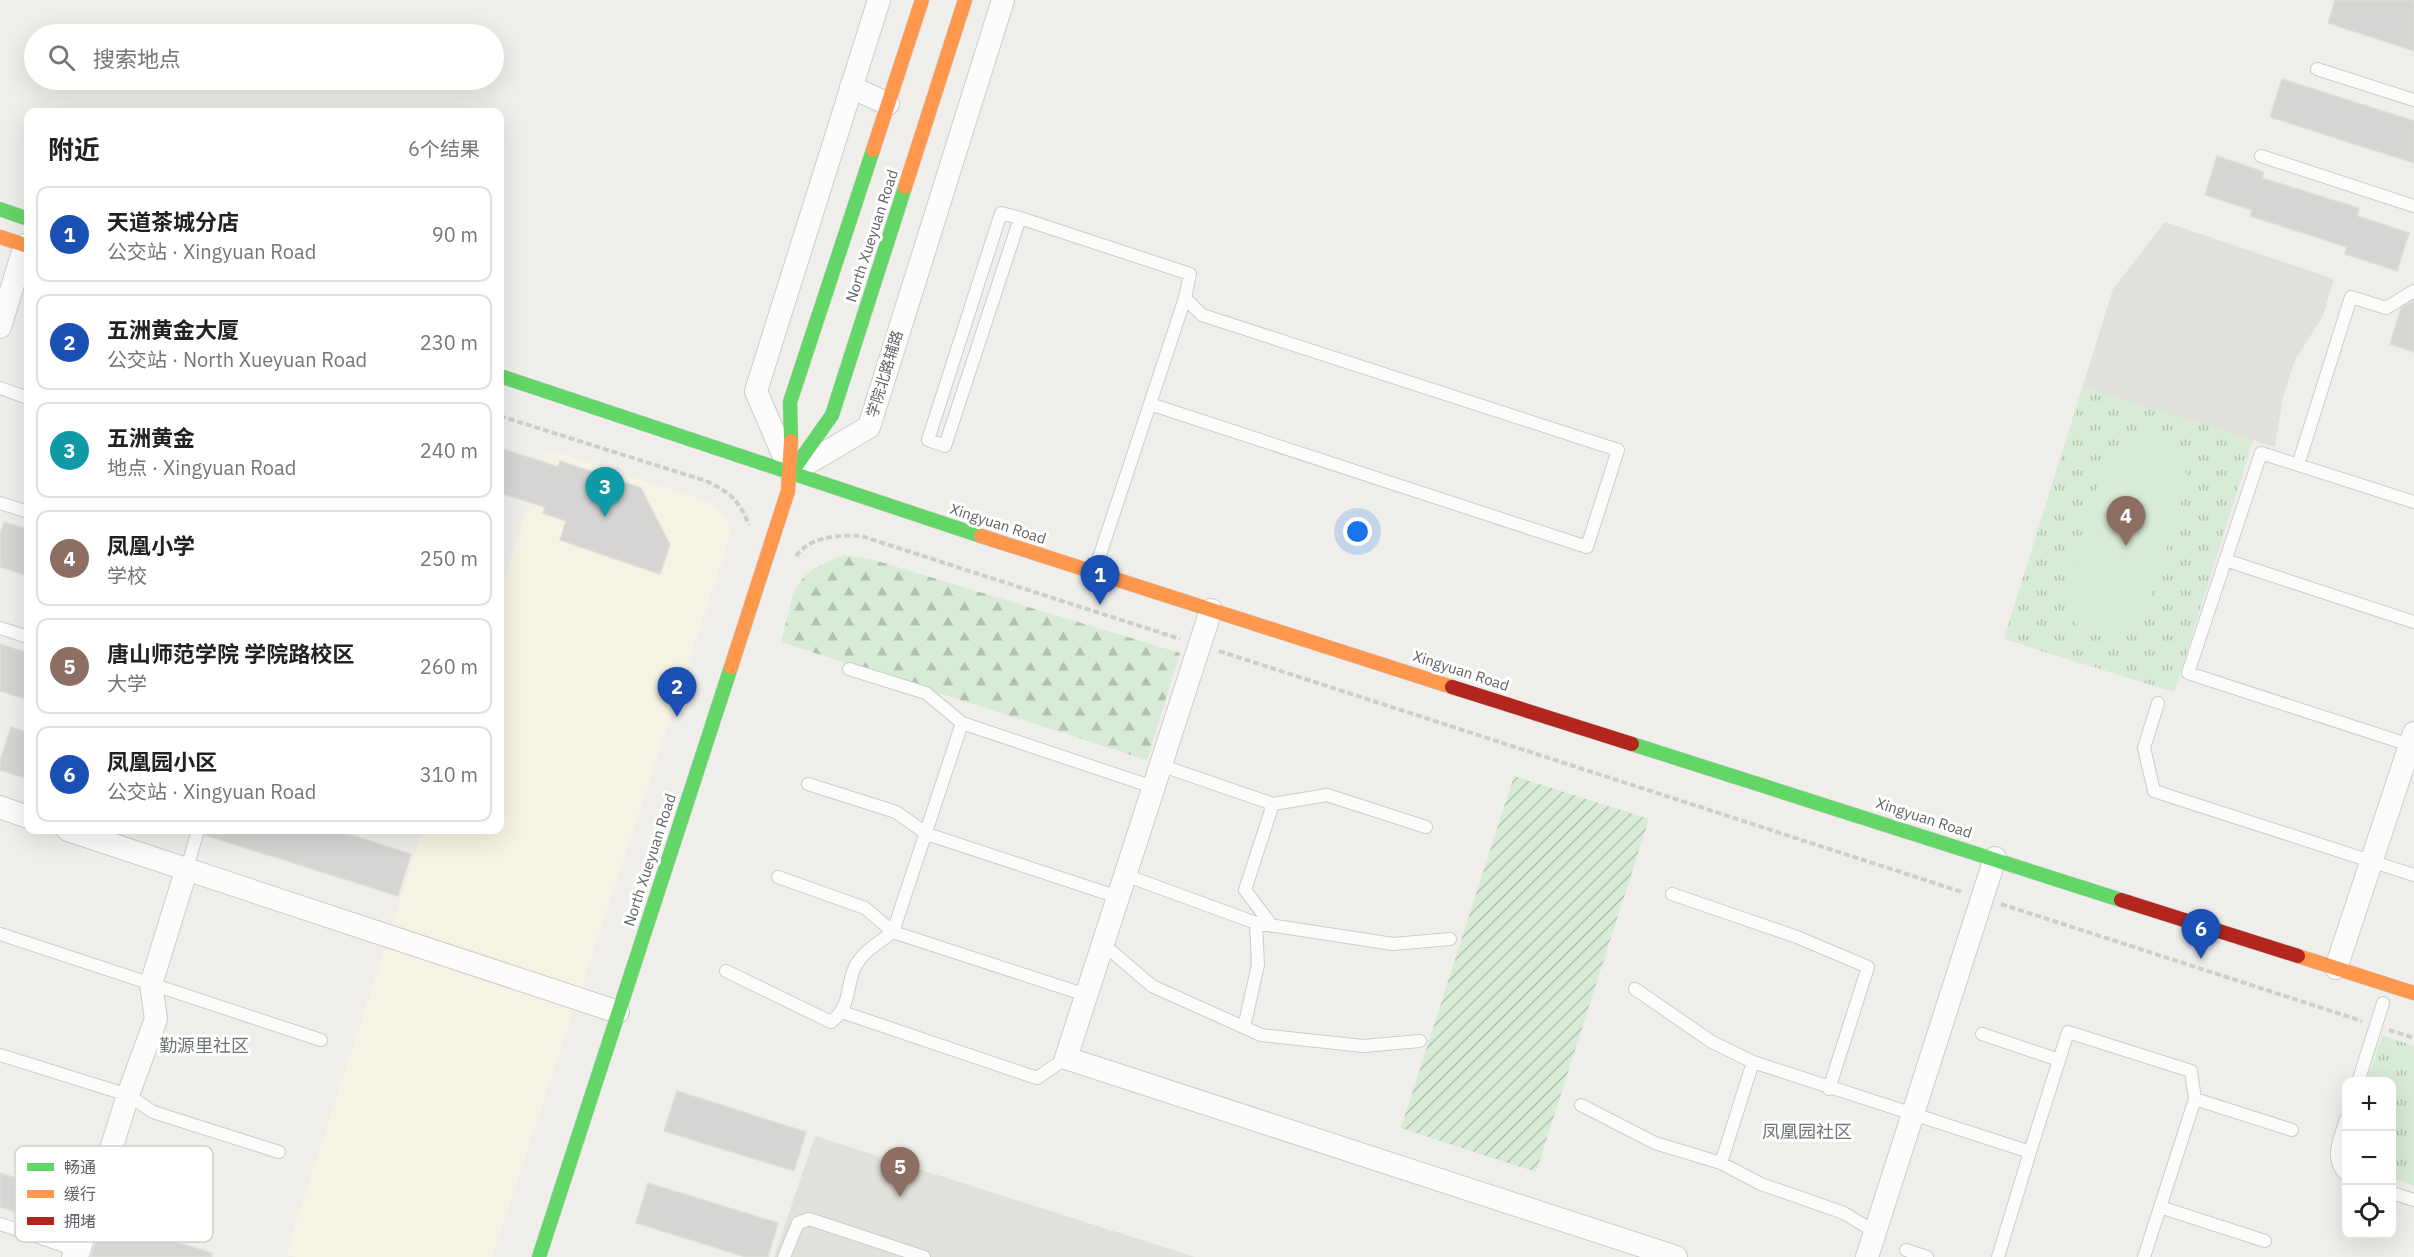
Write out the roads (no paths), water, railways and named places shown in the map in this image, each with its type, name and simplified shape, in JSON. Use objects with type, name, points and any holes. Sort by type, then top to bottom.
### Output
[{"type":"main road","name":"North Xueyuan Road","points":[[789,487],[790,402],[922,0]]},
{"type":"main road","name":"North Xueyuan Road","points":[[539,1257],[789,487],[832,415],[964,0]]},
{"type":"main road","points":[[0,209],[24,218]]},
{"type":"main road","points":[[0,237],[24,241]]},
{"type":"main road","name":"Xingyuan Road","points":[[504,378],[789,487],[1094,573],[1205,628],[1990,872],[2336,968],[2414,993]]},
{"type":"street","points":[[789,487],[756,391],[879,0]]},
{"type":"street","name":"学院北路辅路","points":[[789,487],[869,427],[1003,0]]},
{"type":"street","points":[[851,87],[888,104]]},
{"type":"street","points":[[927,117],[961,131]]},
{"type":"street","points":[[0,327],[24,251]]},
{"type":"street","points":[[1205,628],[1066,1058],[1676,1257]]},
{"type":"street","points":[[2336,968],[2413,742]]},
{"type":"street","points":[[0,807],[24,816]]},
{"type":"street","points":[[81,834],[618,1012]]},
{"type":"street","points":[[111,1146],[156,1019],[151,984],[187,868]]},
{"type":"street","points":[[1867,1257],[1990,872]]},
{"type":"lane","points":[[2317,69],[2414,100]]},
{"type":"lane","points":[[2261,156],[2414,206]]},
{"type":"lane","points":[[1020,218],[945,446],[928,440],[1001,213],[1020,218],[1191,274],[1094,573]]},
{"type":"lane","points":[[2298,465],[2351,297],[2386,308],[2414,291]]},
{"type":"lane","points":[[1150,404],[1587,547],[1618,450],[1202,315],[1185,298]]},
{"type":"lane","points":[[0,388],[24,397]]},
{"type":"lane","points":[[2413,742],[2188,673],[2261,453],[2414,502]]},
{"type":"lane","points":[[0,503],[24,511]]},
{"type":"lane","points":[[2226,560],[2414,622]]},
{"type":"lane","points":[[0,628],[24,636]]},
{"type":"lane","points":[[849,669],[926,693],[962,723],[1153,787]]},
{"type":"lane","points":[[2158,703],[2144,748],[2154,791],[2414,875]]},
{"type":"lane","points":[[726,971],[831,1022],[842,1012],[855,967],[864,953],[894,932],[962,723]]},
{"type":"lane","points":[[1160,765],[1274,804],[1327,795],[1426,828]]},
{"type":"lane","points":[[808,784],[896,812],[927,834],[1118,897]]},
{"type":"lane","points":[[1272,926],[1245,890],[1274,804]]},
{"type":"lane","points":[[187,868],[197,834]]},
{"type":"lane","points":[[1125,875],[1256,923],[1393,944],[1450,939]]},
{"type":"lane","points":[[778,877],[865,908],[894,932],[1086,995]]},
{"type":"lane","points":[[1672,894],[1797,937],[1869,967],[1829,1089]]},
{"type":"lane","points":[[1244,1027],[1258,965],[1256,923]]},
{"type":"lane","points":[[0,934],[321,1040]]},
{"type":"lane","points":[[1102,944],[1152,986],[1261,1035],[1363,1046],[1420,1041]]},
{"type":"lane","points":[[1635,988],[1712,1042],[1753,1062],[1829,1089],[2030,1152]]},
{"type":"lane","points":[[2360,1077],[2383,1003]]},
{"type":"lane","points":[[842,1012],[1037,1078],[1066,1058]]},
{"type":"lane","points":[[1998,1257],[2067,1032],[2191,1071],[2195,1099],[2144,1257]]},
{"type":"lane","points":[[1982,1034],[2059,1060]]},
{"type":"lane","points":[[0,1055],[128,1095],[153,1112],[279,1152]]},
{"type":"lane","points":[[1721,1163],[1753,1062]]},
{"type":"lane","points":[[2195,1099],[2292,1130]]},
{"type":"lane","points":[[1581,1105],[1655,1143],[1721,1163],[1761,1184],[1844,1213],[1875,1232]]},
{"type":"lane","points":[[2342,1133],[2336,1154],[2342,1170]]},
{"type":"lane","points":[[2396,1195],[2414,1200]]},
{"type":"lane","points":[[2160,1207],[2265,1241]]},
{"type":"lane","points":[[784,1257],[798,1223],[809,1219],[924,1257]]},
{"type":"lane","points":[[0,1224],[15,1230]]},
{"type":"lane","points":[[46,1242],[76,1254]]},
{"type":"lane","points":[[1906,1250],[1927,1257]]},
{"type":"place","name":"五洲黄金","points":[[605,517]]},
{"type":"place","name":"凤凰小学","points":[[2126,546]]},
{"type":"place","name":"天道茶城分店","points":[[1100,605]]},
{"type":"place","name":"五洲黄金大厦","points":[[677,717]]},
{"type":"place","name":"凤凰园小区","points":[[2201,959]]},
{"type":"place","name":"唐山师范学院 学院路校区","points":[[900,1197]]},
{"type":"district","name":"勤源里社区","points":[[204,1046]]},
{"type":"district","name":"凤凰园社区","points":[[1807,1132]]}]
